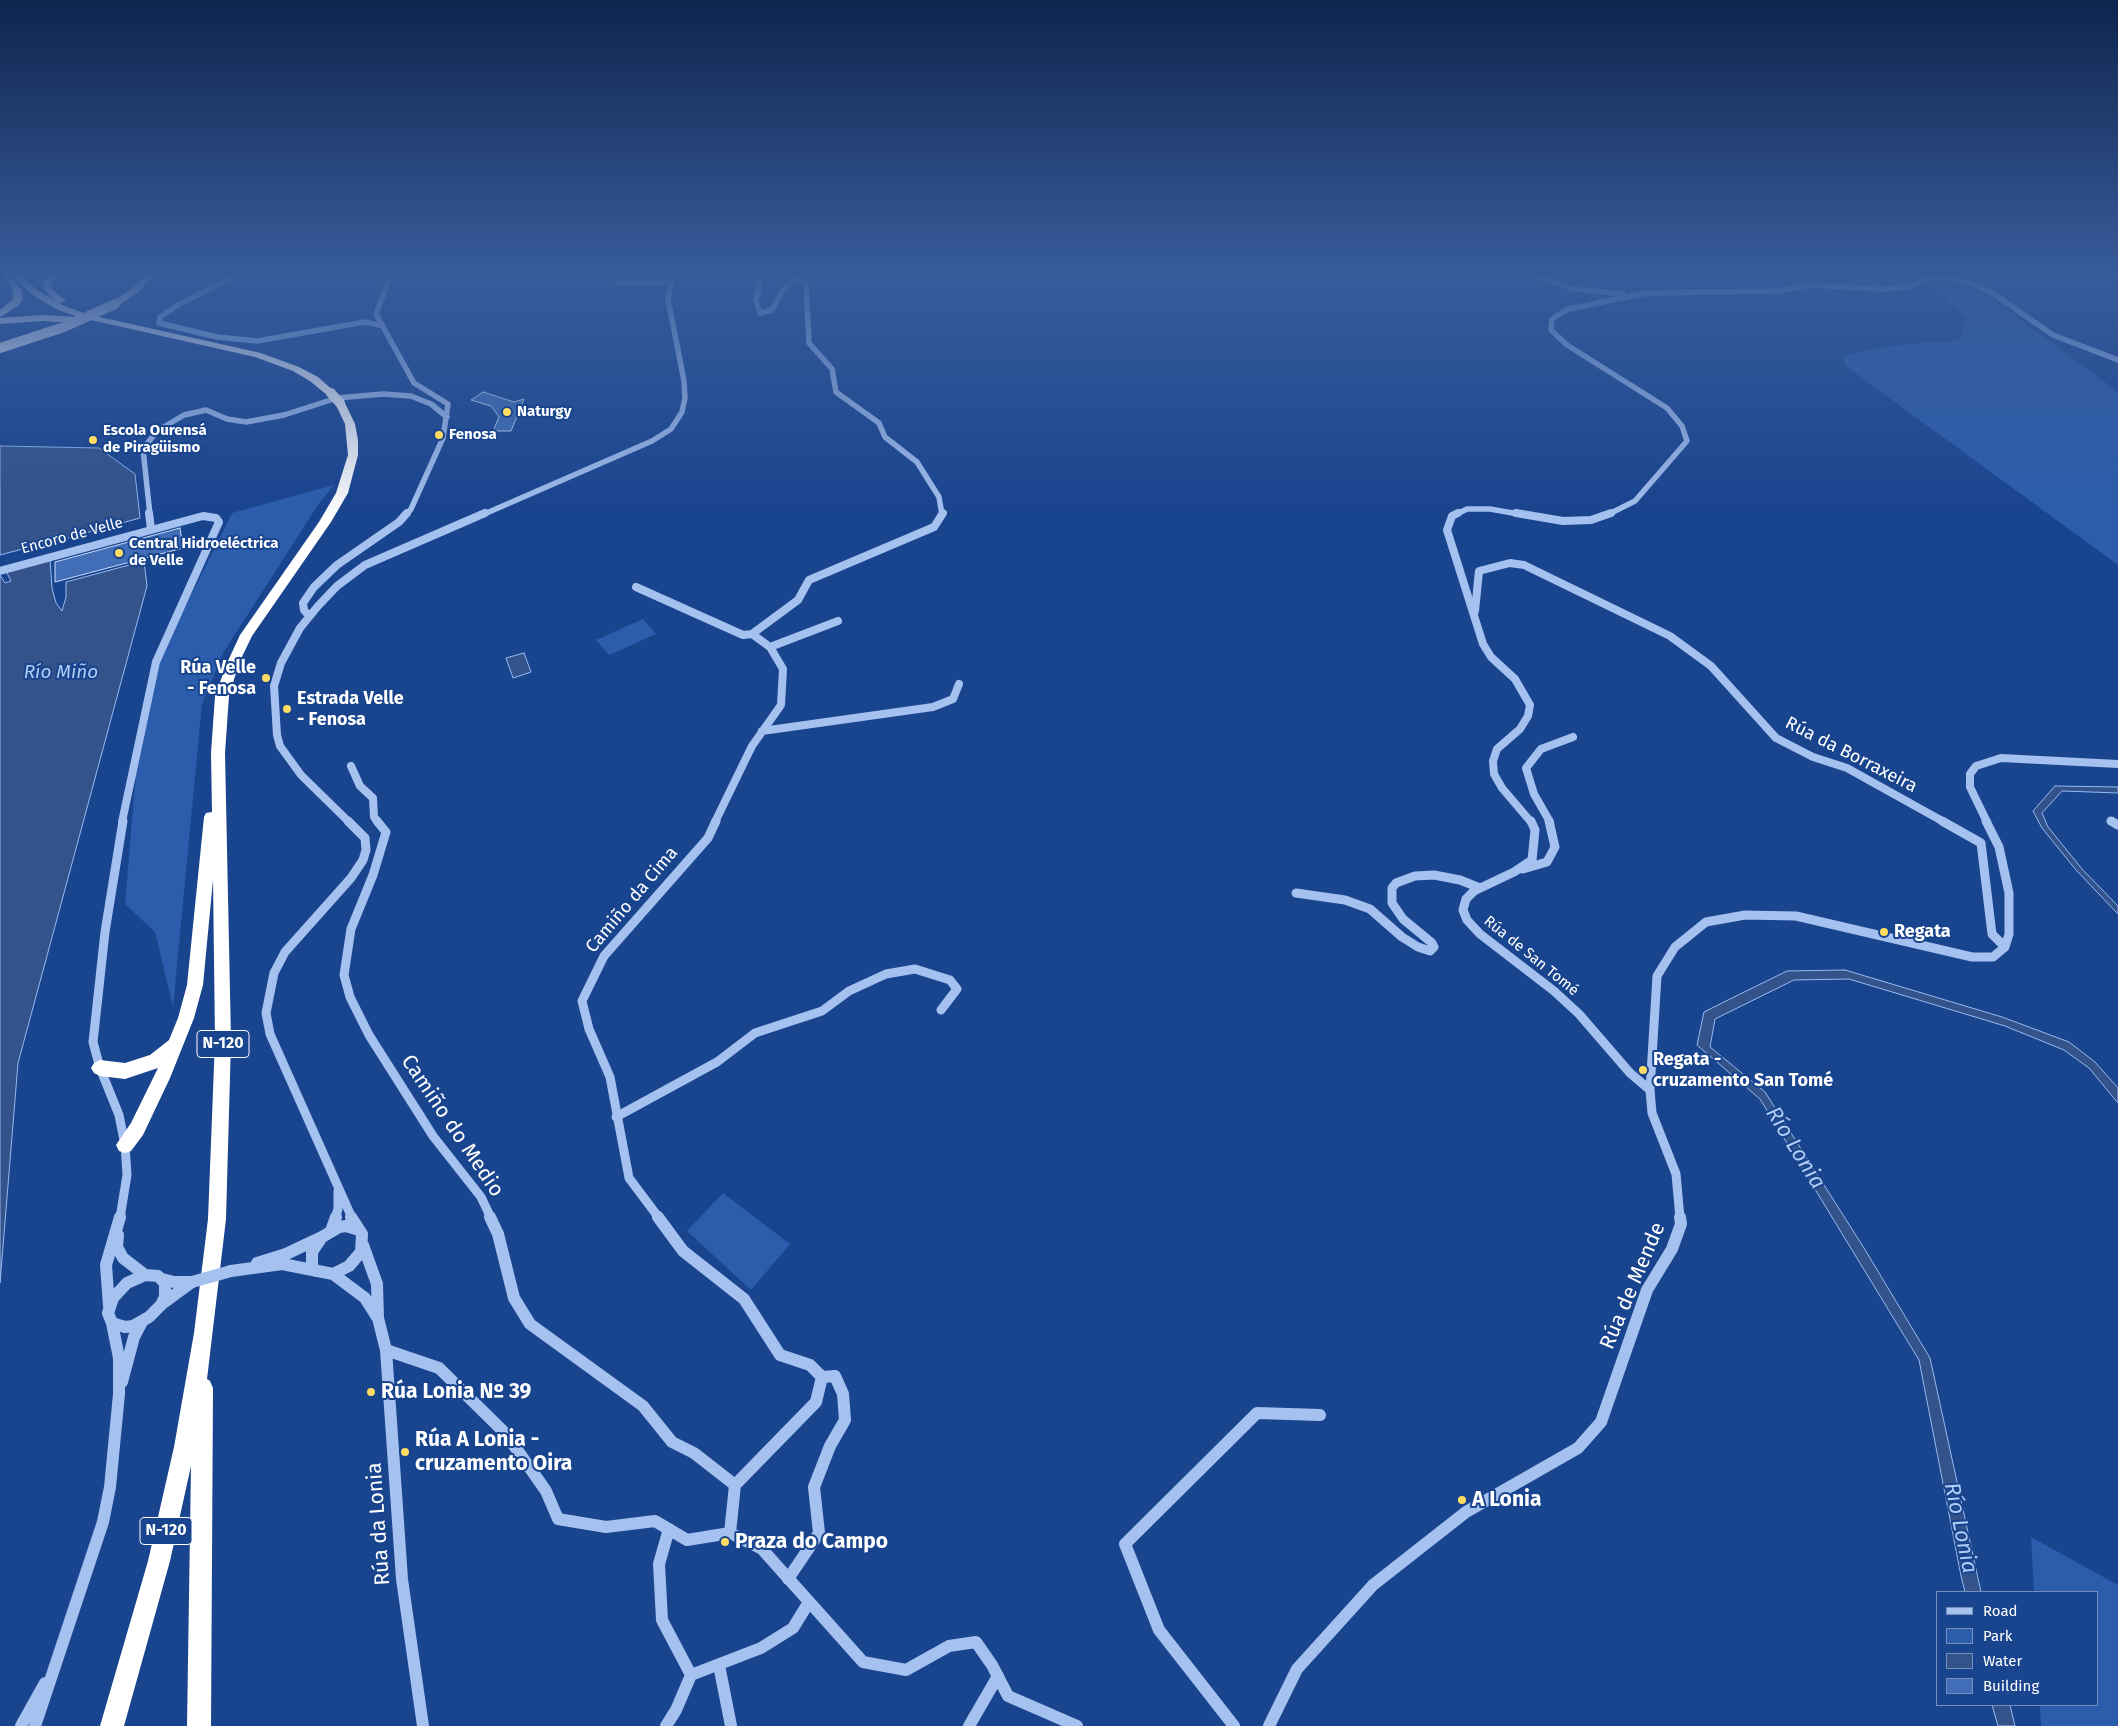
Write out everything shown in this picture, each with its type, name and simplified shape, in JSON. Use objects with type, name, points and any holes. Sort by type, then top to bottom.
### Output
[{"type":"highway","name":"N-120","points":[[112,1726],[159,1561],[185,1446],[204,1333],[217,1219],[223,1040],[218,753],[222,696],[233,663],[246,635],[325,522],[342,493],[349,475],[353,440],[350,424],[340,403],[331,393],[314,379],[296,369],[256,355]]},
{"type":"highway","points":[[125,1145],[141,1121],[176,1044],[195,985],[200,913],[218,753]]},
{"type":"highway","points":[[100,1068],[125,1071],[142,1067],[156,1060],[176,1044]]},
{"type":"highway","points":[[199,1726],[204,1333]]},
{"type":"street","points":[[309,616],[304,610],[303,603],[314,587],[337,565],[399,522],[410,509],[443,438],[448,404],[434,393],[414,383],[399,355]]},
{"type":"street","points":[[231,1271],[282,1264],[325,1274],[333,1274],[356,1260],[363,1245],[362,1234],[358,1230],[270,1034],[266,1013],[274,974],[285,952],[351,878],[363,860],[366,850],[365,838],[355,826],[292,766],[277,735],[274,686],[276,674],[286,652],[309,616],[337,586],[373,561],[652,441],[671,429],[682,412],[685,398],[679,355]]},
{"type":"street","points":[[752,634],[798,600],[810,580],[934,527],[942,513],[939,497],[917,462],[885,437],[879,423],[836,392],[832,369],[820,355]]},
{"type":"street","name":"Rúa de San Tomé","points":[[1582,355],[1667,408],[1682,426],[1687,442],[1635,501],[1615,512],[1592,520],[1563,521],[1490,509],[1467,510],[1452,516],[1447,530],[1484,644],[1491,657],[1515,679],[1530,705],[1528,716],[1520,729],[1497,750],[1493,761],[1494,774],[1502,788],[1529,818],[1535,830],[1535,846],[1532,860],[1514,872],[1480,888],[1466,899],[1463,910],[1467,920],[1480,934],[1554,991],[1579,1014],[1630,1073],[1650,1090]]},
{"type":"street","name":"Rúa de San Tomé","points":[[2104,355],[2118,360]]},
{"type":"street","points":[[145,1275],[122,1258],[118,1247],[119,1225],[127,1175],[125,1145],[119,1115],[100,1068],[93,1042],[98,989],[121,829],[139,735],[156,662],[219,522],[216,518],[203,516],[151,528],[143,449],[157,431],[184,415],[206,410],[228,419],[246,422],[284,415],[337,398],[383,394],[411,396],[431,404],[447,417]]},
{"type":"street","name":"Encoro de Velle","points":[[0,571],[151,528]]},
{"type":"street","name":"Rúa da Borraxeira","points":[[1474,615],[1479,571],[1510,563],[1524,565],[1670,636],[1711,666],[1732,687],[1776,738],[1813,757],[1847,768],[1980,843],[1992,934],[2005,947]]},
{"type":"street","name":"Camiño da Cima","points":[[636,587],[743,635],[752,634],[770,647],[783,669],[781,705],[752,746],[708,838],[604,956],[582,1001],[589,1029],[610,1077],[629,1178],[683,1251],[744,1299],[780,1355],[810,1365],[822,1377],[834,1376],[843,1394],[845,1420],[830,1446],[814,1487],[818,1533],[788,1579]]},
{"type":"street","points":[[770,647],[838,621]]},
{"type":"street","points":[[762,731],[933,707],[953,699],[959,684]]},
{"type":"street","points":[[1514,872],[1547,862],[1555,847],[1551,825],[1534,794],[1526,768],[1541,749],[1573,738]]},
{"type":"street","points":[[2005,947],[2009,934],[2009,893],[1999,847],[1970,787],[1970,774],[1976,766],[1986,761],[2001,758],[2118,764]]},
{"type":"street","name":"Camiño do Medio","points":[[350,766],[360,786],[373,798],[374,817],[386,832],[351,929],[344,975],[350,997],[369,1035],[433,1136],[481,1197],[498,1234],[514,1298],[530,1324],[643,1406],[672,1442],[694,1453],[735,1485]]},
{"type":"street","points":[[366,850],[381,850]]},
{"type":"street","points":[[1296,893],[1345,900],[1370,909],[1402,937],[1418,948],[1430,951],[1434,946],[1432,943],[1403,919],[1392,903],[1392,888],[1396,883],[1415,876],[1434,875],[1460,880],[1480,888]]},
{"type":"street","name":"Rúa de Mende","points":[[1269,1726],[1297,1669],[1373,1585],[1466,1512],[1578,1448],[1601,1422],[1647,1290],[1672,1249],[1681,1224],[1676,1174],[1652,1113],[1650,1090],[1657,976],[1675,947],[1691,932],[1706,922],[1745,915],[1796,916],[1972,957],[1993,957],[2005,947]]},
{"type":"street","points":[[616,1117],[716,1062],[755,1033],[822,1011],[849,991],[886,974],[915,969],[950,980],[957,989],[941,1010]]},
{"type":"street","points":[[316,1271],[311,1259],[312,1252],[327,1234],[338,1208],[338,1186]]},
{"type":"street","points":[[35,1726],[103,1522],[110,1487],[119,1394],[119,1358],[112,1323],[109,1318],[106,1265],[119,1225]]},
{"type":"street","points":[[109,1306],[119,1290],[136,1278],[145,1275],[158,1276],[174,1282],[192,1282],[286,1254],[346,1226],[358,1230]]},
{"type":"street","name":"Rúa da Lonia","points":[[363,1245],[377,1284],[378,1318],[386,1350],[402,1578],[424,1726]]},
{"type":"street","name":"Rúa da Lonia","points":[[333,1274],[365,1298],[378,1318]]},
{"type":"street","points":[[161,1305],[166,1290],[162,1278]]},
{"type":"street","points":[[119,1394],[134,1337],[142,1322],[192,1282]]},
{"type":"street","points":[[112,1323],[125,1327],[142,1322]]},
{"type":"street","points":[[386,1350],[439,1368],[506,1434],[546,1491],[558,1518],[606,1527],[656,1521],[687,1540],[730,1533],[762,1549],[863,1662],[906,1670],[950,1646],[976,1642],[998,1676],[1008,1696],[1076,1726]]},
{"type":"street","points":[[730,1533],[735,1485],[816,1402],[822,1377]]},
{"type":"street","points":[[1234,1726],[1159,1630],[1125,1544],[1210,1457],[1257,1413],[1320,1415]]},
{"type":"street","points":[[669,1529],[659,1564],[662,1620],[691,1675]]},
{"type":"street","points":[[666,1726],[676,1710],[691,1675],[761,1648],[793,1628],[809,1602]]},
{"type":"street","points":[[21,1726],[57,1660]]},
{"type":"street","points":[[719,1665],[731,1726]]},
{"type":"street","points":[[969,1726],[998,1676]]},
{"type":"green space","points":[[1849,355],[2068,355],[2118,392],[2118,565],[1847,367],[1841,357]]},
{"type":"green space","points":[[334,485],[318,505],[223,653],[202,704],[173,1007],[155,932],[125,904],[139,735],[154,670],[232,513]]},
{"type":"green space","points":[[643,619],[656,634],[609,655],[596,640]]},
{"type":"green space","points":[[723,1193],[790,1244],[751,1290],[687,1231]]},
{"type":"green space","points":[[2031,1537],[2118,1585],[2118,1726],[2041,1726],[2040,1706],[2098,1706],[2098,1591],[2034,1591]]},
{"type":"water","points":[[0,446],[99,448],[135,474],[140,518],[57,541],[57,534],[49,538],[49,542],[0,555]]},
{"type":"water","name":"Río Miño","points":[[50,559],[52,588],[56,603],[62,611],[66,597],[66,582],[144,561],[147,586],[18,1063],[0,1283],[0,575],[5,583],[11,581],[6,571]]},
{"type":"water","points":[[524,653],[531,672],[513,678],[506,658]]},
{"type":"water","points":[[2055,786],[2118,787],[2118,793],[2062,791],[2042,813],[2048,827],[2082,869],[2118,906],[2118,914],[2076,870],[2042,828],[2033,811]]},
{"type":"water","name":"Río Lonia","points":[[1845,970],[2002,1017],[2069,1042],[2095,1062],[2118,1088],[2118,1103],[2089,1068],[2064,1050],[2005,1026],[1849,979],[1794,980],[1715,1019],[1710,1047],[1765,1092],[1864,1248],[1930,1358],[1981,1591],[1965,1591],[1919,1360],[1760,1099],[1697,1045],[1704,1012],[1787,971]]},
{"type":"water","points":[[1992,1706],[2010,1706],[2015,1726],[1998,1726]]},
{"type":"building","name":"Naturgy","points":[[483,392],[514,402],[524,399],[511,431],[493,431],[499,417],[491,406],[471,400]]},
{"type":"building","name":"Central Hidroeléctrica de Velle","points":[[180,528],[183,548],[55,582],[55,562]]},
{"type":"place","name":"Naturgy","points":[[507,412]]},
{"type":"place","name":"Fenosa","points":[[439,435]]},
{"type":"place","name":"Escola Ourensá de Piragüismo","points":[[93,440]]},
{"type":"place","name":"Central Hidroeléctrica de Velle","points":[[119,553]]},
{"type":"place","name":"Rúa Velle - Fenosa","points":[[266,678]]},
{"type":"place","name":"Estrada Velle - Fenosa","points":[[287,709]]},
{"type":"place","name":"Regata","points":[[1884,932]]},
{"type":"place","name":"Regata - cruzamento San Tomé","points":[[1643,1070]]},
{"type":"place","name":"Rúa Lonia Nº 39","points":[[371,1392]]},
{"type":"place","name":"Rúa A Lonia - cruzamento Oira","points":[[405,1452]]},
{"type":"place","name":"A Lonia","points":[[1462,1500]]},
{"type":"place","name":"Praza do Campo","points":[[725,1542]]}]
